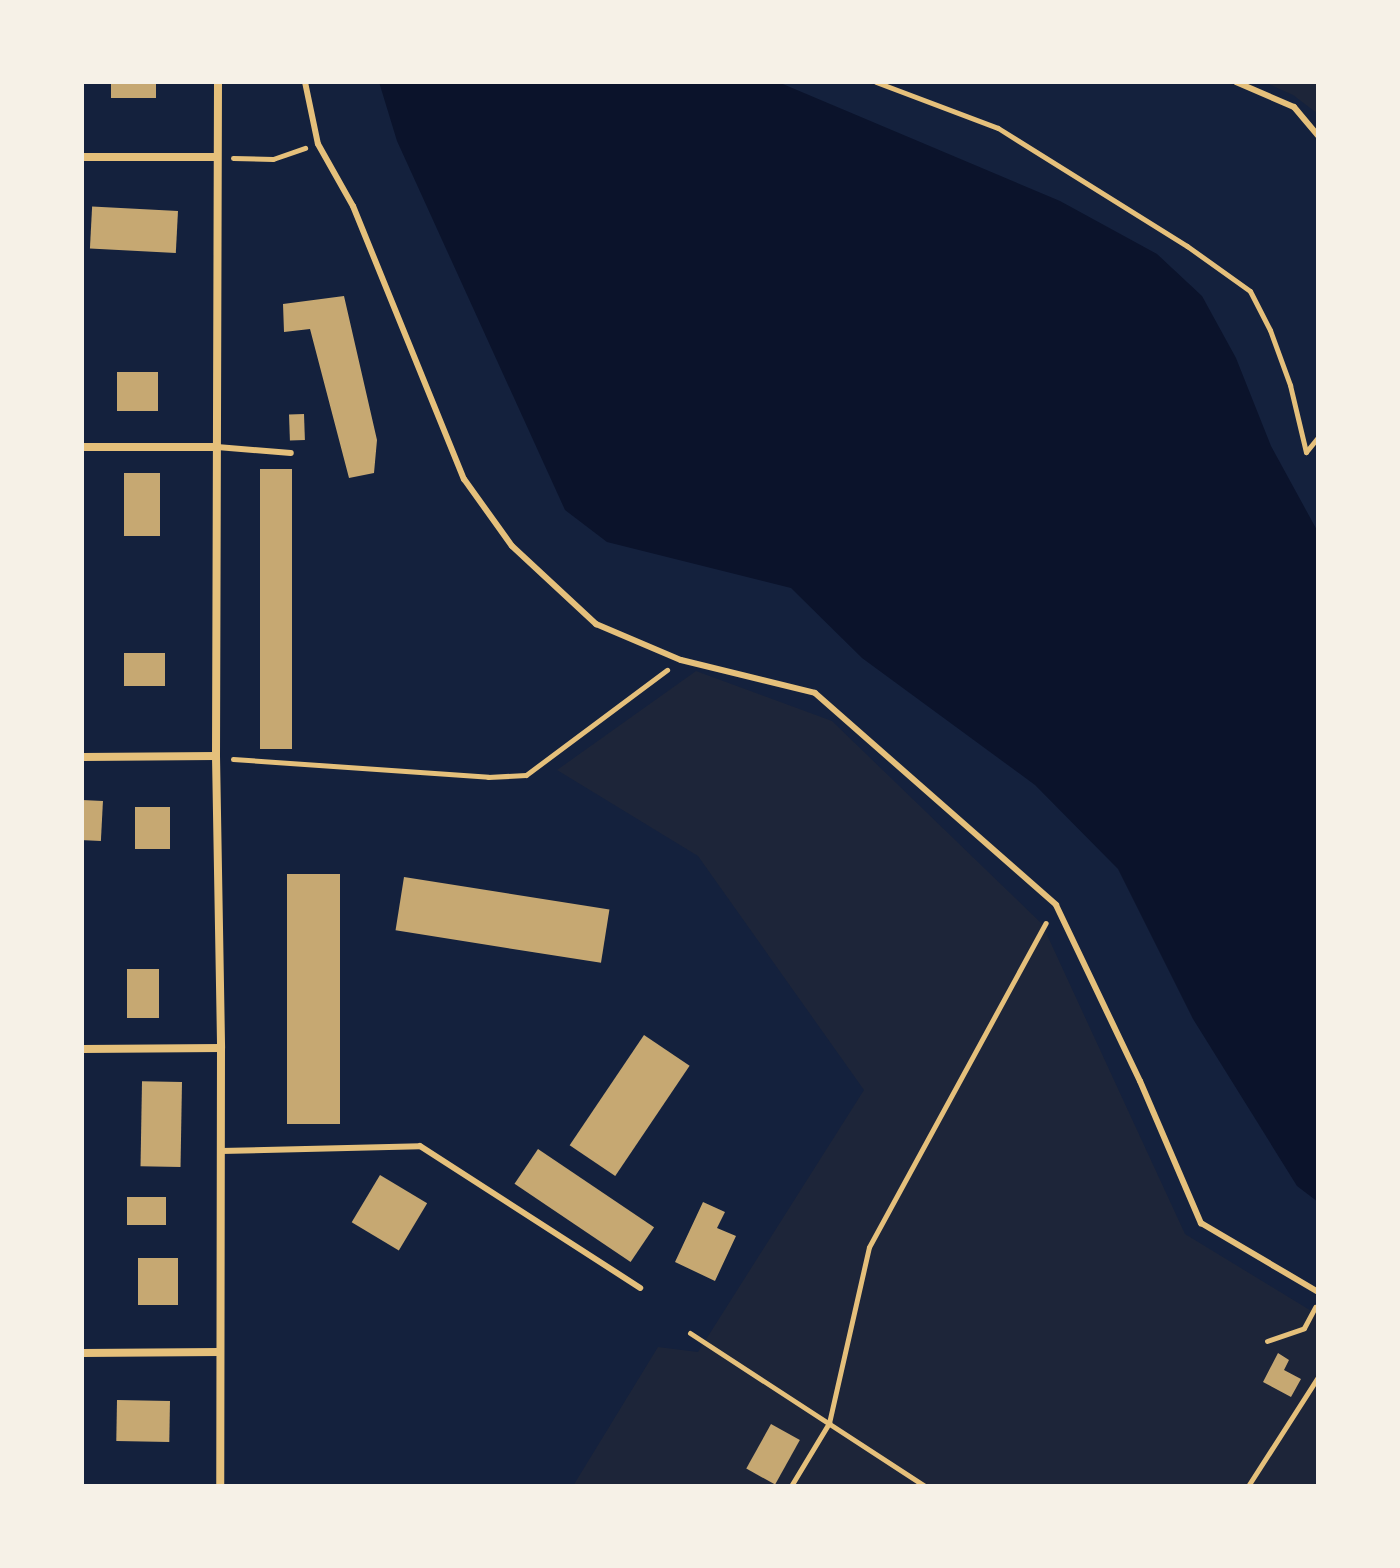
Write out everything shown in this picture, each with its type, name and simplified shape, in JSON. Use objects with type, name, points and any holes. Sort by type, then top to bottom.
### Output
[{"type":"street","points":[[218,82],[216,756],[221,1048],[220,1486]]},
{"type":"street","points":[[82,157],[216,157]]},
{"type":"street","points":[[82,447],[217,447]]},
{"type":"street","points":[[82,757],[216,756]]},
{"type":"street","points":[[82,1049],[221,1048]]},
{"type":"street","points":[[82,1353],[220,1352]]},
{"type":"lane","points":[[305,82],[318,144],[353,206],[464,479],[512,546],[596,624],[681,660],[815,693],[1056,905],[1140,1081],[1201,1223],[1318,1292]]},
{"type":"lane","points":[[1236,82],[1294,107],[1318,136]]},
{"type":"lane","points":[[217,447],[291,453]]},
{"type":"lane","points":[[221,1151],[420,1146],[640,1288]]},
{"type":"path","points":[[876,82],[998,128],[1187,246],[1250,291],[1275,344],[1306,452],[1318,437]]},
{"type":"path","points":[[216,157],[273,159],[318,144]]},
{"type":"path","points":[[216,756],[276,764],[473,776],[526,775],[681,660]]},
{"type":"path","points":[[791,1486],[829,1423],[869,1247],[1056,905]]},
{"type":"path","points":[[1267,1341],[1304,1328],[1318,1300]]},
{"type":"path","points":[[690,1333],[925,1486]]},
{"type":"path","points":[[1248,1486],[1318,1377]]},
{"type":"shaded area","points":[[379,82],[778,82],[1060,201],[1157,254],[1202,296],[1236,358],[1271,446],[1318,532],[1318,1202],[1297,1186],[1193,1019],[1118,869],[1035,785],[862,658],[791,588],[607,542],[565,510],[397,141]]},
{"type":"shaded area","points":[[1264,82],[1318,82],[1318,114],[1293,95]]},
{"type":"shaded area","points":[[696,671],[832,721],[1042,924],[1185,1234],[1318,1315],[1318,1486],[573,1486],[658,1347],[698,1352],[864,1090],[698,856],[557,770]]},
{"type":"building","points":[[111,82],[156,82],[156,98],[111,98]]},
{"type":"building","points":[[92,206],[178,211],[176,253],[90,248]]},
{"type":"building","points":[[344,296],[377,440],[374,473],[349,478],[310,329],[284,332],[283,304]]},
{"type":"building","points":[[117,372],[158,372],[158,411],[117,411]]},
{"type":"building","points":[[304,414],[305,440],[290,441],[289,415]]},
{"type":"building","points":[[260,469],[292,469],[292,749],[260,749]]},
{"type":"building","points":[[124,473],[160,473],[160,536],[124,536]]},
{"type":"building","points":[[124,653],[165,653],[165,686],[124,686]]},
{"type":"building","points":[[82,800],[103,801],[101,841],[82,840]]},
{"type":"building","points":[[135,807],[170,807],[170,849],[135,849]]},
{"type":"building","points":[[287,874],[340,874],[340,1124],[287,1124]]},
{"type":"building","points":[[404,877],[609,910],[601,963],[396,930]]},
{"type":"building","points":[[127,969],[159,969],[159,1018],[127,1018]]},
{"type":"building","points":[[644,1035],[690,1066],[615,1176],[570,1145]]},
{"type":"building","points":[[142,1081],[182,1082],[181,1167],[141,1166]]},
{"type":"building","points":[[538,1149],[654,1227],[631,1262],[515,1184]]},
{"type":"building","points":[[380,1175],[427,1203],[399,1250],[352,1222]]},
{"type":"building","points":[[127,1197],[166,1197],[166,1225],[127,1225]]},
{"type":"building","points":[[703,1202],[725,1212],[717,1228],[736,1236],[715,1281],[675,1262]]},
{"type":"building","points":[[138,1258],[178,1258],[178,1305],[138,1305]]},
{"type":"building","points":[[1278,1353],[1289,1360],[1284,1370],[1301,1379],[1291,1397],[1263,1382]]},
{"type":"building","points":[[117,1400],[170,1401],[169,1442],[116,1441]]},
{"type":"building","points":[[771,1424],[800,1440],[775,1485],[746,1469]]}]
